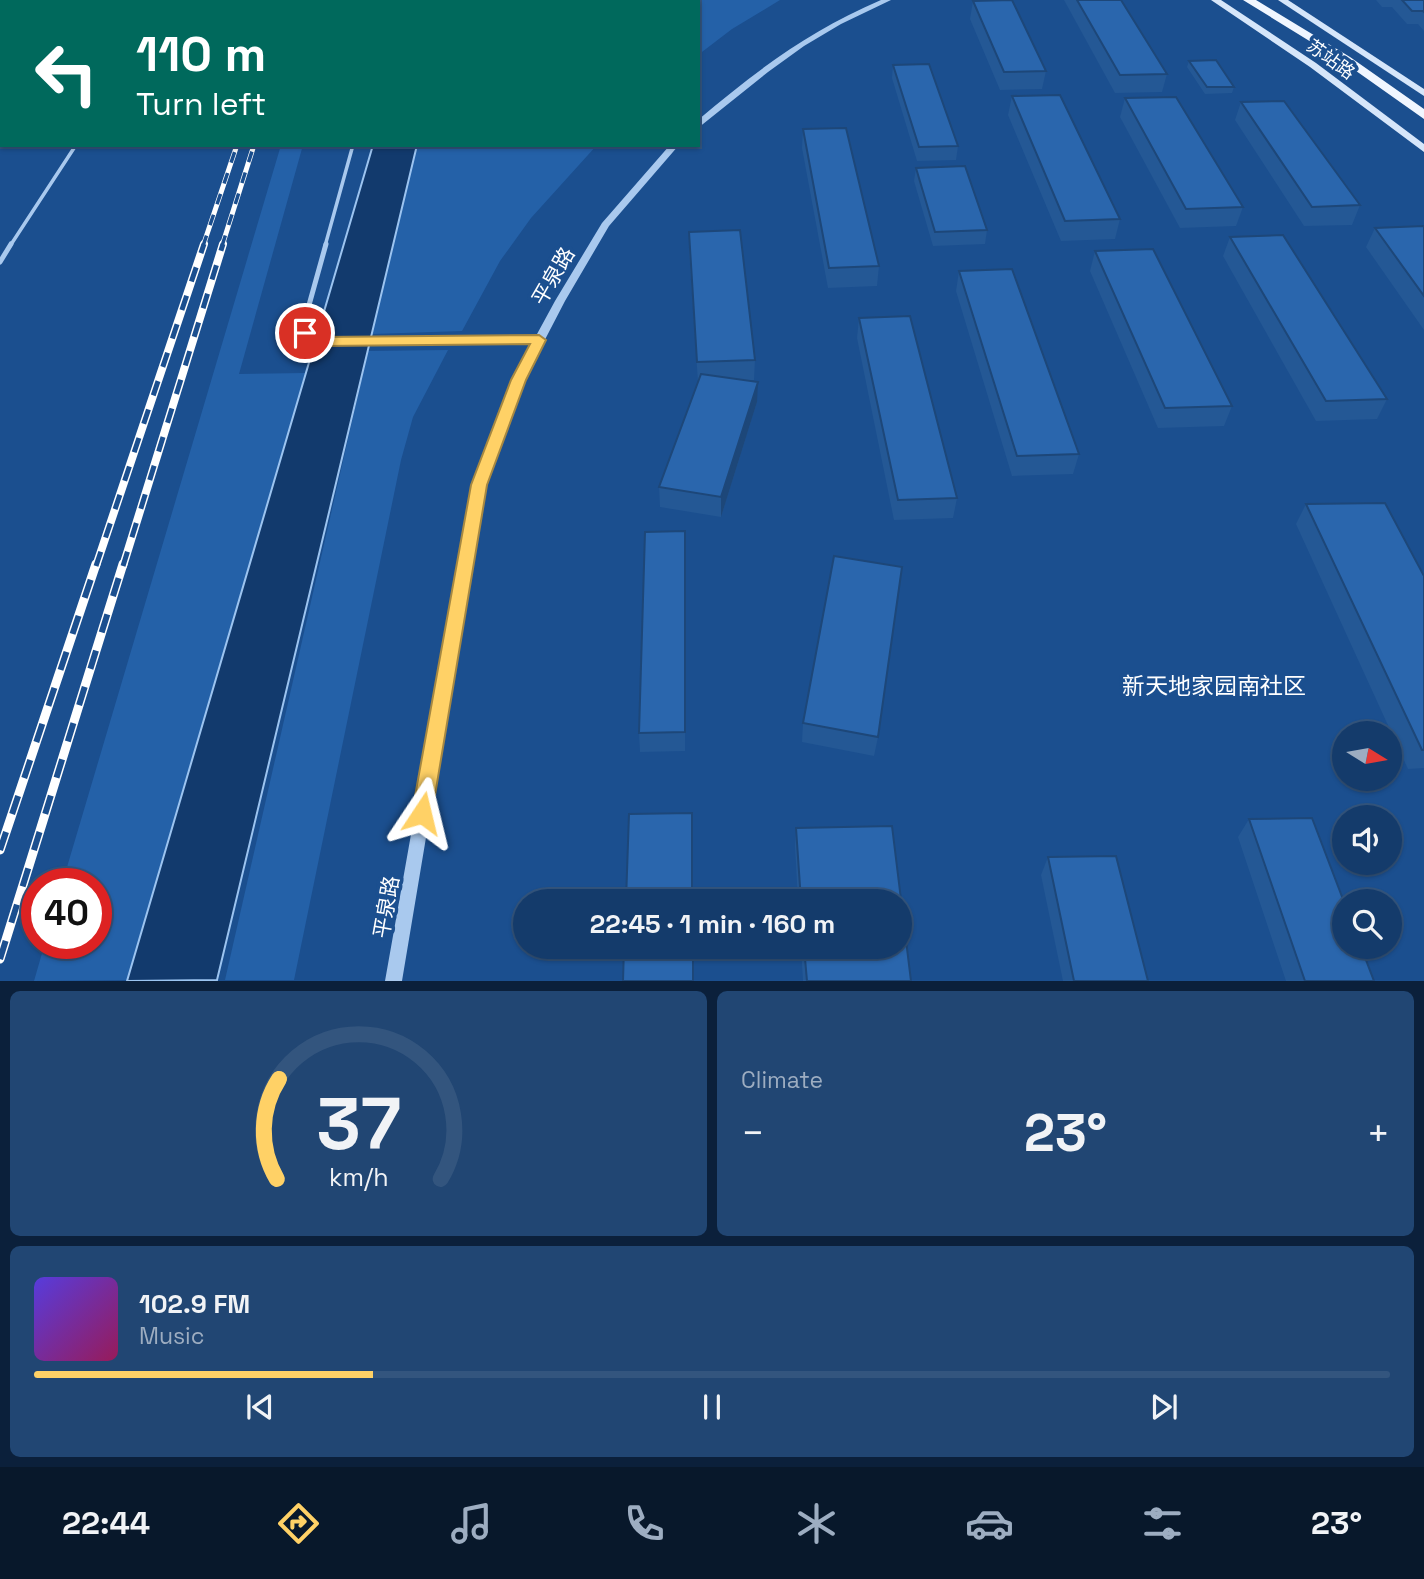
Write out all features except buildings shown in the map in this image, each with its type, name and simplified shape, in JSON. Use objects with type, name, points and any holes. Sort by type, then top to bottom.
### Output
[{"type":"main road","name":"苏站路","points":[[1215,0],[1313,65],[1424,149]]},
{"type":"main road","points":[[1248,0],[1346,59],[1424,115]]},
{"type":"main road","name":"苏站路","points":[[1282,0],[1424,93]]},
{"type":"street","points":[[700,123],[734,94],[796,49],[838,22],[887,0]]},
{"type":"street","name":"平泉路","points":[[393,981],[479,485],[519,380],[539,340],[606,225],[673,147]]},
{"type":"lane","points":[[0,262],[75,147]]},
{"type":"lane","points":[[352,147],[304,323],[305,333],[310,340],[539,340]]},
{"type":"shaded area","points":[[700,0],[780,0],[732,29],[700,53]]},
{"type":"shaded area","points":[[280,147],[302,147],[239,374],[306,373],[127,980],[34,981],[40,959],[112,959],[112,868],[67,868]]},
{"type":"shaded area","points":[[372,147],[417,147],[217,980],[127,981]]},
{"type":"shaded area","points":[[417,147],[595,147],[531,218],[500,261],[462,331],[372,334]]},
{"type":"shaded area","points":[[448,350],[413,417],[401,460],[294,980],[225,980],[368,351]]},
{"type":"railway","points":[[203,246],[236,147]]},
{"type":"railway","points":[[222,246],[253,147]]},
{"type":"railway","points":[[96,566],[204,244]]},
{"type":"railway","points":[[123,566],[223,244]]},
{"type":"railway","points":[[0,850],[96,564]]},
{"type":"railway","points":[[0,959],[123,564]]},
{"type":"district","name":"新天地家园南社区","points":[[1214,686]]},
{"type":"route","points":[[305,333],[310,340],[321,342],[539,340],[519,380],[479,485],[422,813]]}]
